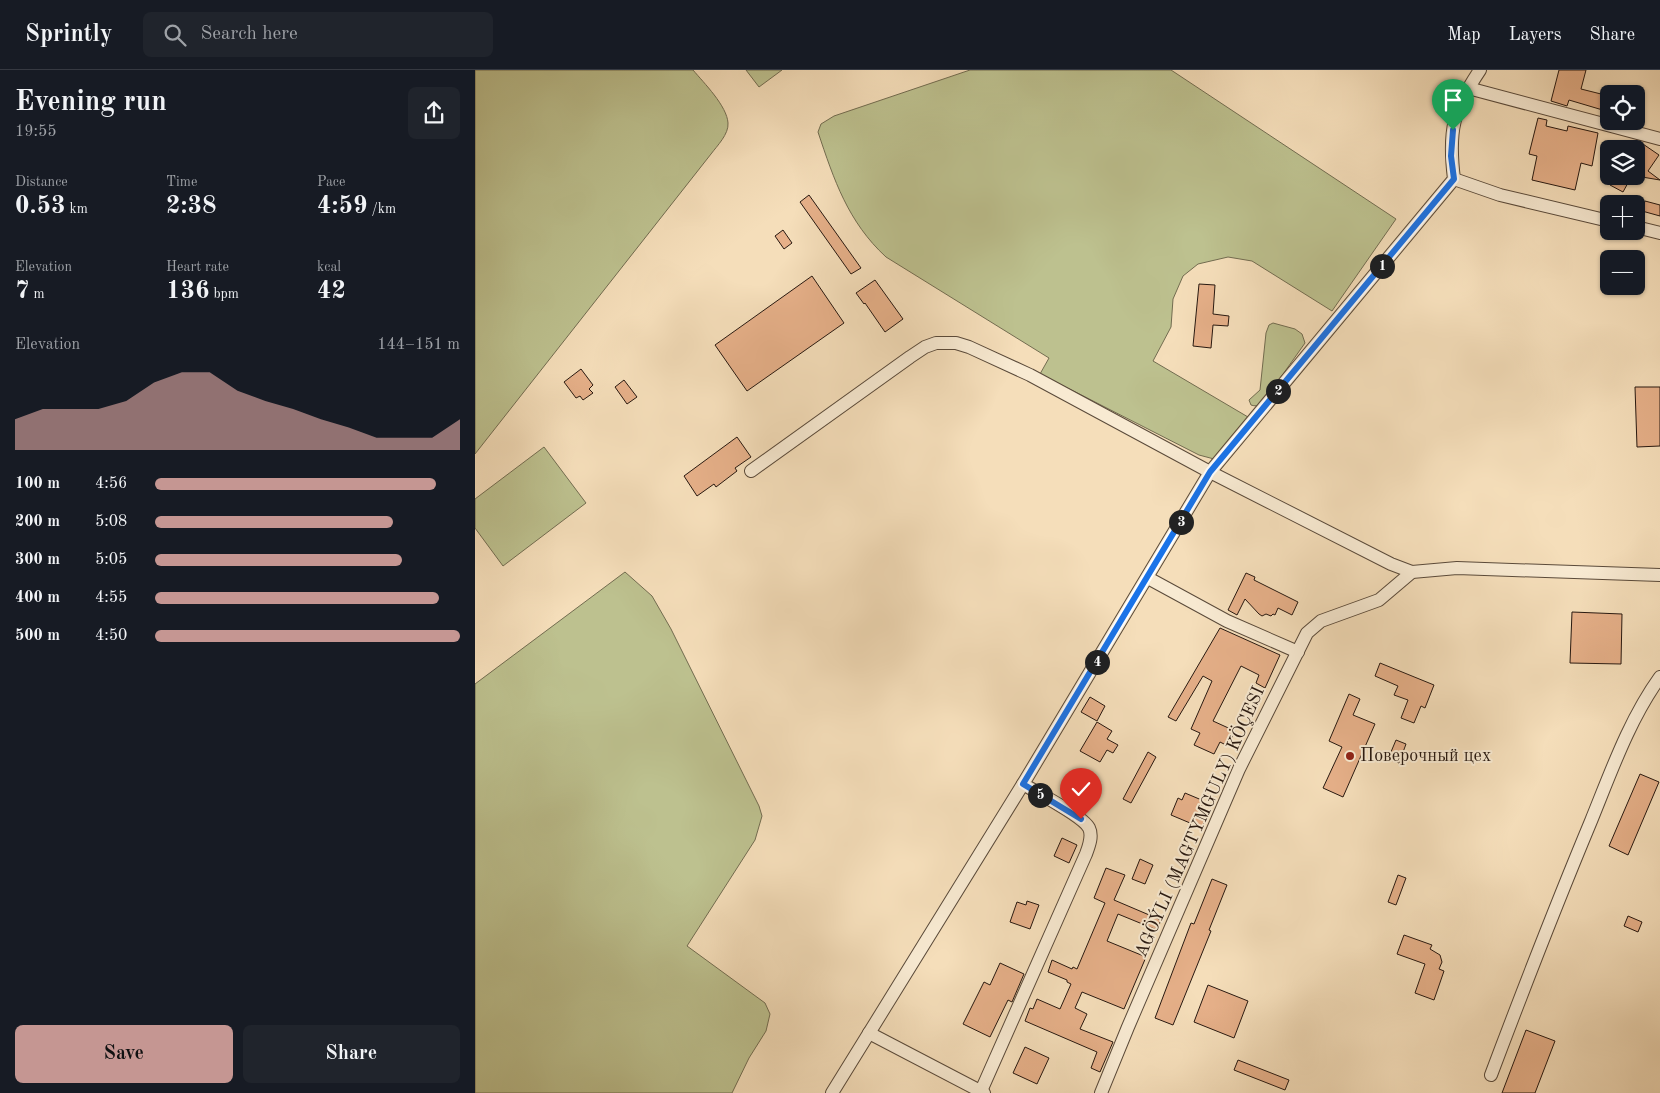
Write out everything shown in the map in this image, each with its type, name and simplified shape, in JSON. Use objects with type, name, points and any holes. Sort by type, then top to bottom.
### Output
[{"type":"street","points":[[832,1093],[1023,784],[1210,472],[1454,179],[1451,149],[1456,115],[1468,88],[1481,70]]},
{"type":"street","points":[[1468,88],[1660,139]]},
{"type":"street","points":[[1454,179],[1500,195],[1600,218]]},
{"type":"street","points":[[1645,229],[1660,233]]},
{"type":"street","points":[[751,471],[925,347],[936,343],[956,342],[1030,375],[1210,472],[1391,564],[1412,572],[1457,568],[1660,576]]},
{"type":"street","name":"AGÖÝLI (MAGTYMGULY) KÖÇESI","points":[[1101,1093],[1131,1018],[1239,769],[1307,633],[1321,621],[1379,600],[1412,572]]},
{"type":"street","points":[[1148,578],[1227,621],[1297,652]]},
{"type":"street","points":[[1491,1075],[1560,895],[1614,764],[1642,707],[1660,677]]},
{"type":"street","points":[[869,1033],[982,1092],[1091,839],[1089,828],[1081,819],[1023,784]]},
{"type":"green space","points":[[475,70],[693,70],[724,109],[728,127],[725,136],[719,144],[475,454]]},
{"type":"green space","points":[[746,70],[782,70],[759,87]]},
{"type":"green space","points":[[970,70],[1171,70],[1396,219],[1332,311],[1252,261],[1228,257],[1198,264],[1183,276],[1173,299],[1171,327],[1153,361],[1248,417],[1214,459],[1199,455],[1040,374],[1049,358],[886,257],[873,244],[852,215],[824,150],[818,132],[821,124],[834,116]]},
{"type":"green space","points":[[1273,323],[1295,329],[1302,334],[1305,343],[1264,401],[1253,406],[1249,400],[1260,390],[1266,333],[1269,325]]},
{"type":"green space","points":[[544,447],[586,503],[503,566],[475,528],[475,499]]},
{"type":"green space","points":[[625,572],[652,596],[671,629],[759,806],[762,816],[755,840],[687,946],[765,1003],[770,1014],[766,1031],[749,1058],[732,1093],[475,1093],[475,684]]},
{"type":"building","points":[[1559,70],[1586,70],[1581,89],[1600,94],[1600,109],[1569,100],[1567,106],[1551,101]]},
{"type":"building","points":[[1538,118],[1547,120],[1546,126],[1567,131],[1568,126],[1598,133],[1592,166],[1581,163],[1575,190],[1532,180],[1537,156],[1529,154]]},
{"type":"building","points":[[1645,145],[1659,155],[1648,171],[1660,180],[1645,178]]},
{"type":"building","points":[[1610,185],[1627,185],[1623,192]]},
{"type":"building","points":[[809,195],[861,268],[851,274],[800,202]]},
{"type":"building","points":[[1645,201],[1660,205],[1660,216],[1645,212]]},
{"type":"building","points":[[783,230],[792,243],[784,249],[775,236]]},
{"type":"building","points":[[812,276],[844,323],[747,391],[715,345]]},
{"type":"building","points":[[875,280],[903,319],[885,332],[856,293]]},
{"type":"building","points":[[1199,284],[1215,285],[1213,314],[1229,316],[1228,326],[1213,325],[1211,348],[1193,346]]},
{"type":"building","points":[[581,369],[593,385],[589,389],[593,393],[583,400],[580,396],[576,398],[564,382]]},
{"type":"building","points":[[624,380],[637,397],[627,404],[615,387]]},
{"type":"building","points":[[1635,387],[1660,387],[1660,446],[1637,447]]},
{"type":"building","points":[[737,437],[751,457],[735,468],[737,471],[716,487],[714,484],[697,496],[684,476]]},
{"type":"building","points":[[1246,573],[1255,577],[1254,580],[1298,602],[1292,615],[1278,608],[1275,615],[1266,614],[1262,616],[1245,599],[1237,615],[1228,610]]},
{"type":"building","points":[[1572,612],[1622,614],[1621,664],[1570,663]]},
{"type":"building","points":[[1220,628],[1280,655],[1265,688],[1256,683],[1259,675],[1241,666],[1213,721],[1235,731],[1228,746],[1220,742],[1214,754],[1194,745],[1200,733],[1191,729],[1212,681],[1203,676],[1176,721],[1168,717]]},
{"type":"building","points":[[1380,663],[1434,685],[1425,708],[1421,706],[1414,723],[1401,718],[1408,700],[1394,695],[1398,686],[1375,676]]},
{"type":"building","name":"Поверочный цех","points":[[1349,694],[1360,699],[1353,715],[1375,724],[1343,797],[1323,788],[1342,747],[1329,741]]},
{"type":"building","points":[[1090,697],[1105,706],[1097,721],[1081,712]]},
{"type":"building","points":[[1097,722],[1112,731],[1107,739],[1118,745],[1113,753],[1107,750],[1100,762],[1080,751]]},
{"type":"building","points":[[1396,740],[1406,744],[1399,763],[1388,759]]},
{"type":"building","points":[[1148,752],[1156,757],[1131,803],[1123,799]]},
{"type":"building","points":[[1640,774],[1659,782],[1628,855],[1609,846]]},
{"type":"building","points":[[1185,793],[1204,801],[1201,808],[1209,811],[1202,828],[1171,815],[1178,798],[1182,800]]},
{"type":"building","points":[[1062,838],[1077,845],[1069,863],[1054,856]]},
{"type":"building","points":[[1140,859],[1153,865],[1145,884],[1132,879]]},
{"type":"building","points":[[1106,868],[1125,875],[1114,900],[1161,920],[1157,930],[1118,914],[1107,941],[1146,957],[1124,1009],[1082,992],[1075,1008],[1087,1014],[1080,1029],[1113,1042],[1100,1072],[1091,1068],[1097,1052],[1025,1021],[1030,1008],[1033,1009],[1037,999],[1060,1009],[1071,984],[1067,980],[1048,972],[1052,960],[1072,969],[1073,967],[1077,969],[1105,903],[1094,898]]},
{"type":"building","points":[[1398,875],[1406,878],[1396,905],[1388,902]]},
{"type":"building","points":[[1212,879],[1227,885],[1209,930],[1211,931],[1173,1025],[1155,1018],[1191,923],[1194,924]]},
{"type":"building","points":[[1027,901],[1039,905],[1030,929],[1010,922],[1017,902],[1026,905]]},
{"type":"building","points":[[1628,916],[1642,922],[1638,932],[1624,926]]},
{"type":"building","points":[[1404,935],[1432,945],[1430,949],[1440,955],[1442,962],[1439,969],[1444,971],[1434,1000],[1415,993],[1425,964],[1397,954]]},
{"type":"building","points":[[1000,963],[1024,974],[1012,1002],[1008,1000],[990,1037],[963,1024],[984,982],[990,985]]},
{"type":"building","points":[[1208,985],[1248,1001],[1234,1038],[1194,1022]]},
{"type":"building","points":[[1526,1030],[1555,1041],[1535,1093],[1502,1093]]},
{"type":"building","points":[[1025,1047],[1049,1058],[1037,1084],[1013,1073]]},
{"type":"building","points":[[1238,1060],[1289,1080],[1285,1090],[1234,1070]]},
{"type":"place","name":"Поверочный цех","points":[[1350,756]]},
{"type":"route","points":[[1081,819],[1023,784],[1210,472],[1454,179],[1451,156],[1453,130]]}]
